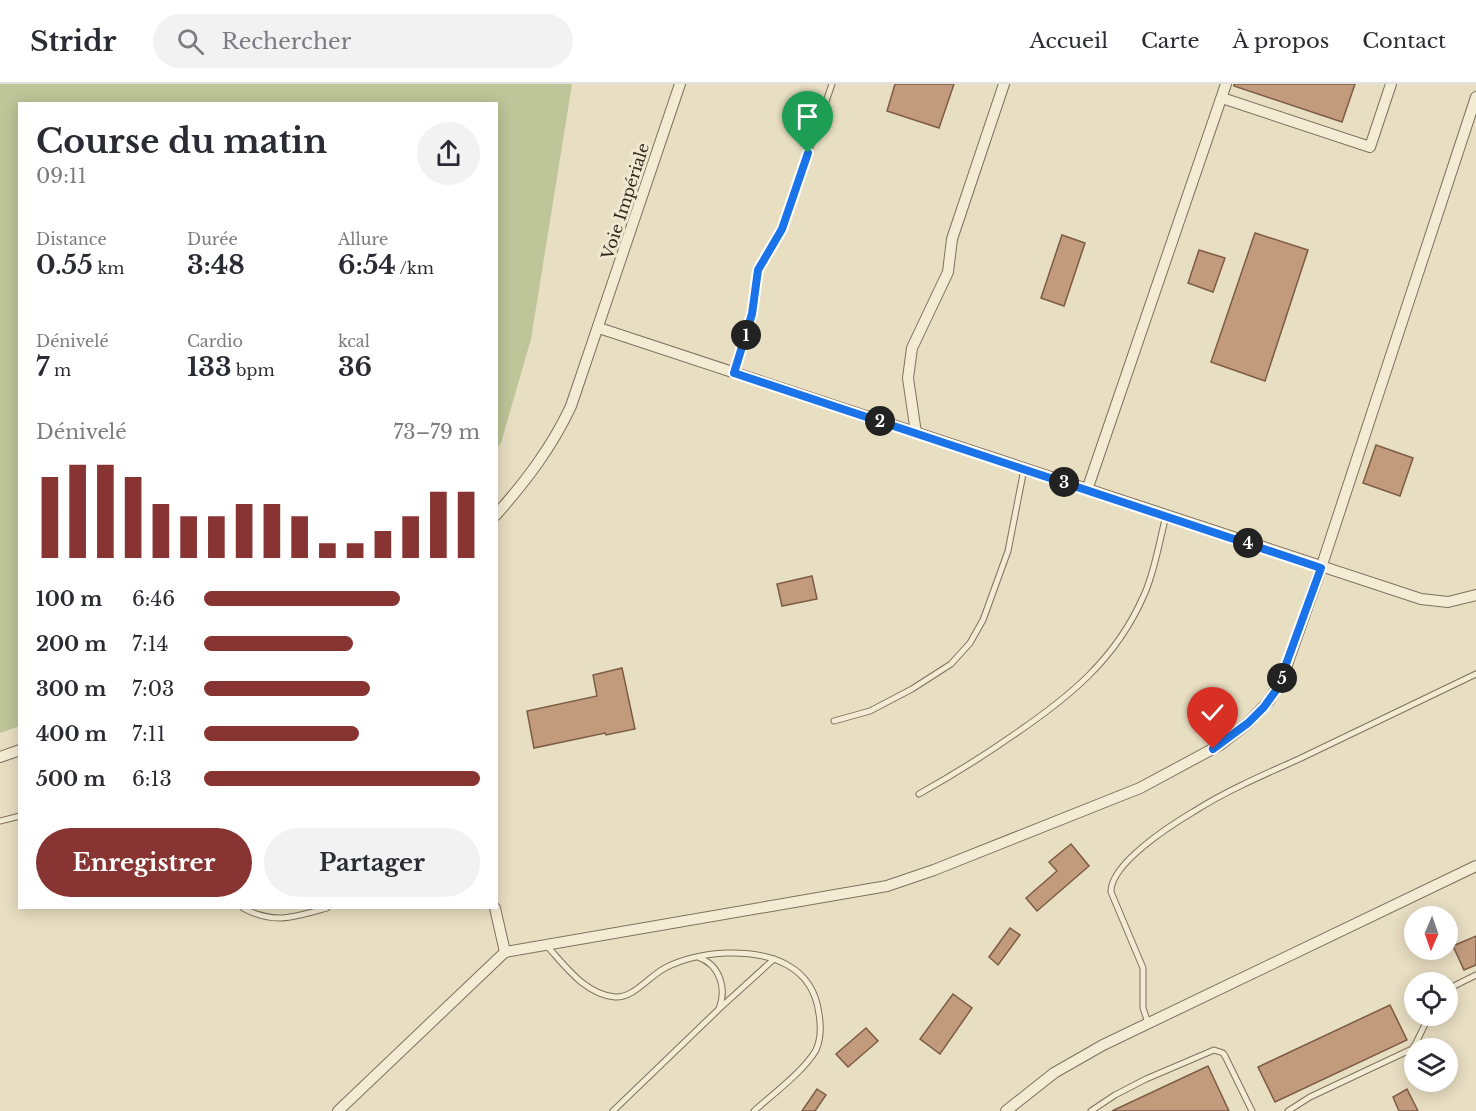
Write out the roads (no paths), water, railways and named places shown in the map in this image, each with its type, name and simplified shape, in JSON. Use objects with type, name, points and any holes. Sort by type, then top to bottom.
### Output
[{"type":"street","name":"Voie Impériale","points":[[498,513],[529,476],[555,438],[572,406],[680,84]]},
{"type":"street","points":[[916,433],[909,384],[910,357],[918,333],[948,272],[952,239],[1004,84]]},
{"type":"street","points":[[1087,490],[1227,84]]},
{"type":"street","points":[[1222,98],[1370,147],[1391,84]]},
{"type":"street","points":[[338,1111],[505,952],[896,884],[1140,788],[1220,745],[1242,729],[1264,707],[1282,679],[1321,568],[1476,97]]},
{"type":"street","points":[[599,328],[1321,568],[1428,601],[1454,601],[1476,595]]},
{"type":"street","points":[[0,757],[18,751]]},
{"type":"street","points":[[1006,1111],[1064,1067],[1094,1050],[1476,866]]},
{"type":"street","points":[[495,909],[505,952]]},
{"type":"lane","points":[[734,373],[752,314],[758,270],[784,223],[832,84]]},
{"type":"lane","points":[[834,721],[870,711],[912,689],[951,664],[970,643],[983,620],[1008,552],[1024,469]]},
{"type":"lane","points":[[919,794],[959,771],[1062,701],[1094,672],[1120,638],[1144,595],[1166,516]]},
{"type":"lane","points":[[1148,1023],[1143,1008],[1142,964],[1111,892],[1116,873],[1143,847],[1202,806],[1476,674]]},
{"type":"lane","points":[[0,821],[18,816]]},
{"type":"lane","points":[[245,909],[262,917],[277,918],[303,915],[324,909]]},
{"type":"lane","points":[[545,945],[591,990],[619,997],[630,994],[665,968],[697,957],[737,954],[774,959],[794,968],[809,984],[818,1006],[820,1035],[817,1047],[811,1058],[754,1111]]},
{"type":"lane","points":[[697,957],[713,966],[720,976],[722,992],[719,1009]]},
{"type":"lane","points":[[613,1111],[774,959]]},
{"type":"lane","points":[[1458,984],[1476,975]]},
{"type":"lane","points":[[1288,1111],[1412,1049],[1424,1026]]},
{"type":"lane","points":[[1091,1111],[1146,1079],[1214,1050],[1225,1056],[1252,1111]]}]
